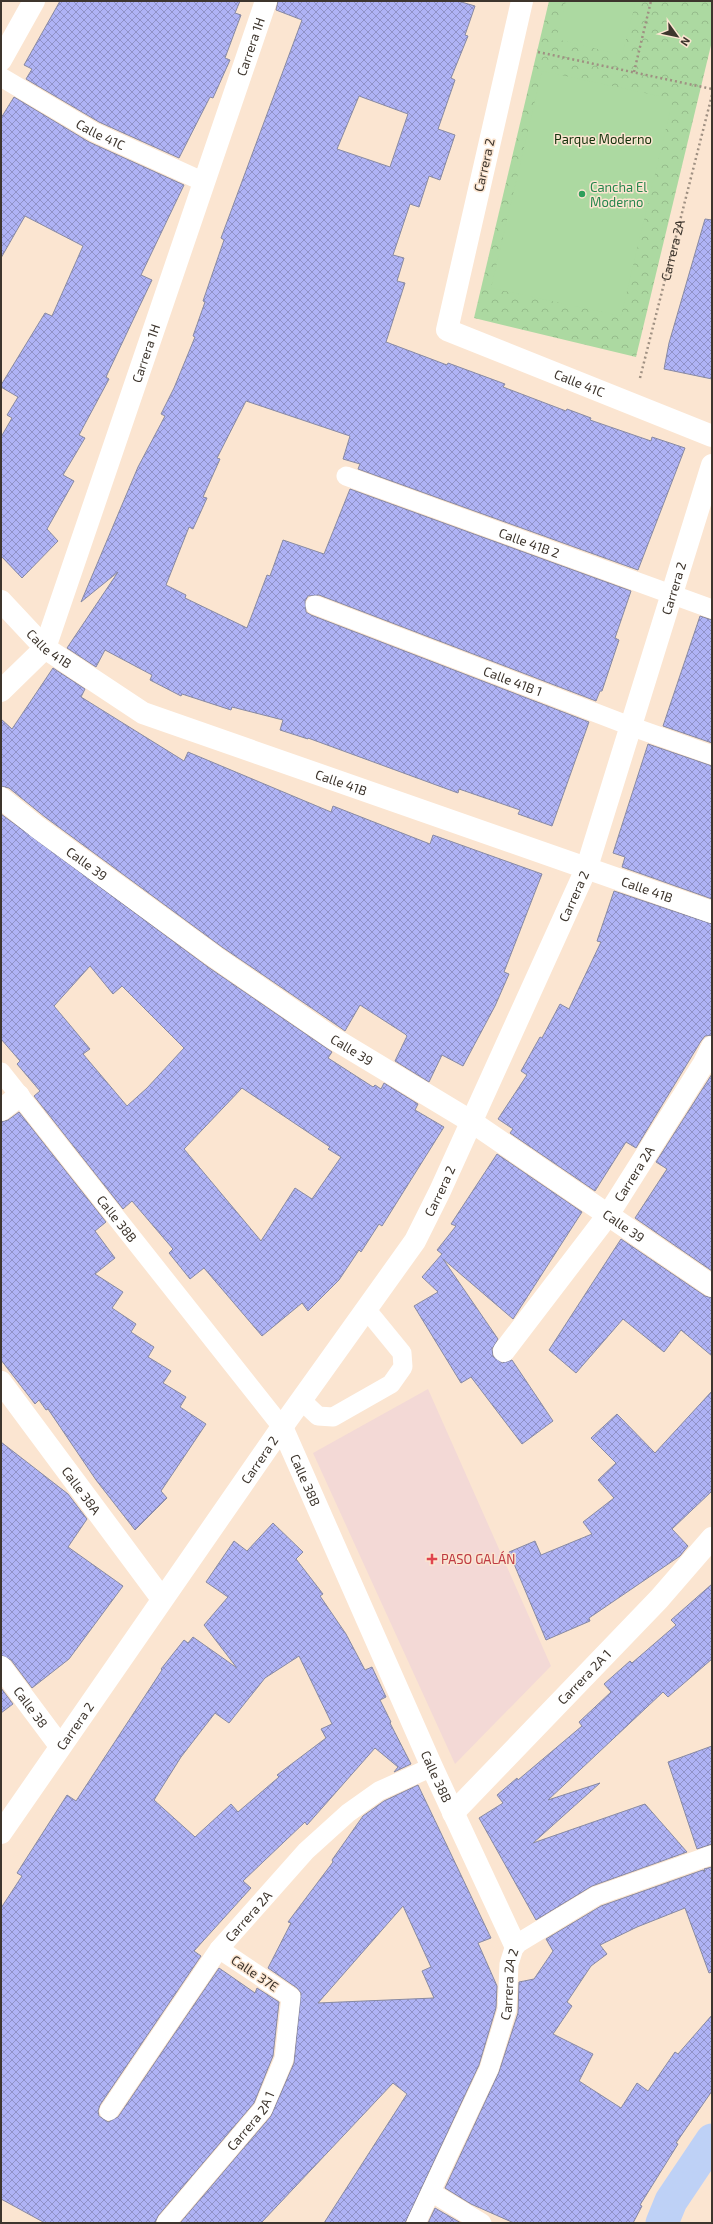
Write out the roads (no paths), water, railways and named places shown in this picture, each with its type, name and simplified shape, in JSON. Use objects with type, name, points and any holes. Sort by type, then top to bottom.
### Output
[{"type":"street","points":[[1,60],[34,1]]},
{"type":"street","name":"Carrera 1H","points":[[1,691],[45,648],[266,1]]},
{"type":"street","name":"Carrera 2","points":[[447,330],[522,1]]},
{"type":"street","name":"Calle 41C","points":[[447,330],[712,436]]},
{"type":"street","name":"Carrera 2","points":[[1,1833],[282,1427],[415,1242],[472,1122],[587,867],[712,465]]},
{"type":"street","name":"Calle 41B","points":[[1,601],[45,648],[143,713],[587,867],[712,912]]},
{"type":"street","name":"Calle 39","points":[[1,798],[37,827],[209,952],[331,1037],[472,1122],[712,1286]]},
{"type":"street","name":"Carrera 2A","points":[[504,1351],[608,1215],[712,1047]]},
{"type":"street","points":[[1,1110],[19,1096]]},
{"type":"street","name":"Calle 38A","points":[[1,1382],[162,1599]]},
{"type":"street","name":"Calle 38B","points":[[282,1427],[432,1767],[515,1945]]},
{"type":"street","name":"Carrera 2A 1","points":[[453,1813],[659,1599],[712,1538]]},
{"type":"street","name":"Calle 38","points":[[1,1667],[60,1746]]},
{"type":"lane","name":"Calle 41C","points":[[1,77],[94,132],[204,182]]},
{"type":"lane","name":"Calle 41B 2","points":[[346,476],[712,609]]},
{"type":"lane","name":"Calle 41B 1","points":[[315,606],[630,726],[712,755]]},
{"type":"lane","name":"Calle 38B","points":[[1,1072],[282,1427]]},
{"type":"lane","points":[[301,1400],[318,1416],[333,1416],[391,1384],[402,1367],[402,1353],[366,1309]]},
{"type":"lane","name":"Carrera 2A","points":[[109,2111],[219,1949],[306,1851],[348,1813],[379,1791],[432,1767]]},
{"type":"lane","name":"Carrera 2A 2","points":[[416,2223],[489,2069],[507,2010],[509,1964],[515,1945],[596,1896],[712,1855]]},
{"type":"lane","name":"Calle 37E","points":[[219,1949],[291,1997]]},
{"type":"lane","name":"Carrera 2A 1","points":[[166,2223],[262,2109],[284,2059],[291,1997]]},
{"type":"lane","points":[[431,2192],[482,2223]]},
{"type":"waterway","points":[[662,2223],[671,2201],[712,2140]]},
{"type":"place","name":"Cancha El Moderno","points":[[582,194]]},
{"type":"place","name":"PASO GALÁN","points":[[432,1559]]},
{"type":"park label","name":"Parque Moderno","points":[[603,139]]}]
